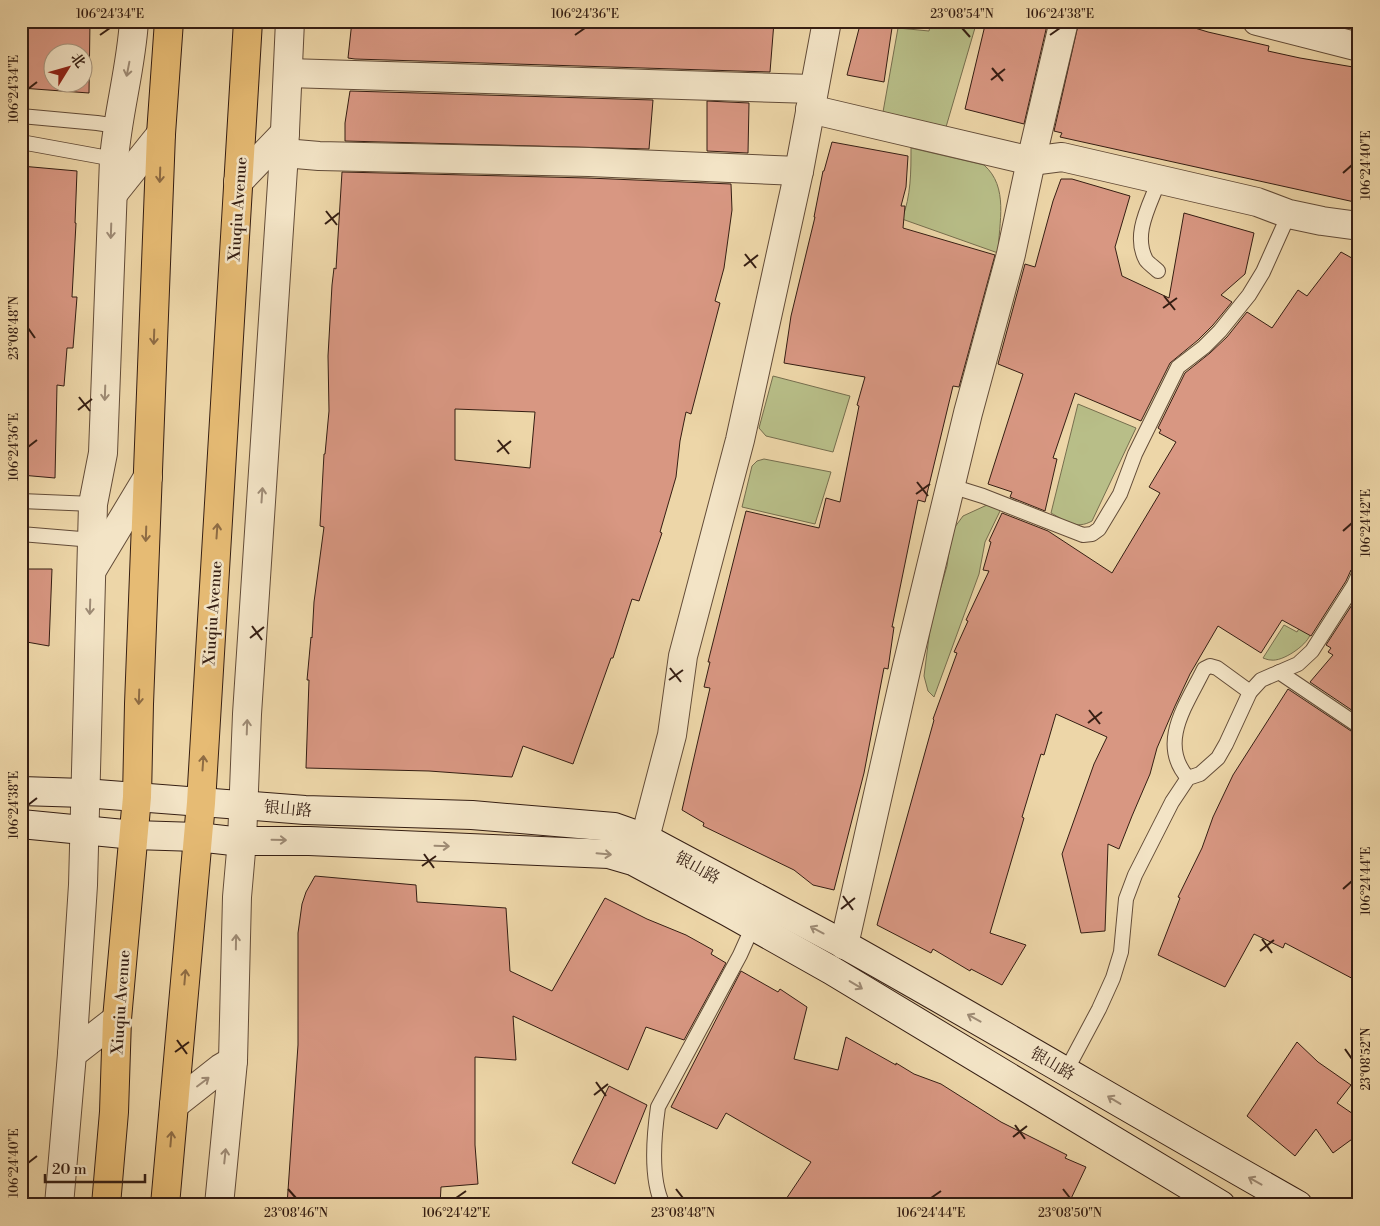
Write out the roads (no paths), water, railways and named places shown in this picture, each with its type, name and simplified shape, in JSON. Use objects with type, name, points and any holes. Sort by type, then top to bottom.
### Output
[{"type":"main road","name":"Xiuqiu Avenue","points":[[106,1205],[114,1112],[117,1019],[137,797],[161,134],[169,21]]},
{"type":"main road","name":"Xiuqiu Avenue","points":[[165,1205],[201,803],[248,21]]},
{"type":"street","points":[[59,1205],[72,1054],[82,885],[93,504],[103,453],[114,159],[117,126],[132,45],[134,21]]},
{"type":"street","points":[[220,1205],[233,1061],[237,897],[285,143],[290,21]]},
{"type":"street","points":[[645,838],[672,736],[683,656],[740,440],[799,171],[826,21]]},
{"type":"street","points":[[844,945],[905,675],[968,413],[1011,254],[1064,21]]},
{"type":"street","points":[[1257,21],[1359,47]]},
{"type":"street","points":[[288,74],[812,99],[1031,161],[1062,157],[1257,202],[1289,214],[1322,222],[1359,226]]},
{"type":"street","points":[[113,194],[161,134]]},
{"type":"street","points":[[238,182],[285,143]]},
{"type":"street","points":[[285,143],[319,156],[599,163],[799,171]]},
{"type":"street","points":[[91,572],[148,477]]},
{"type":"street","name":"银山路","points":[[21,791],[84,793],[305,810],[472,816],[614,827],[645,838],[844,945],[1298,1205]]},
{"type":"street","name":"银山路","points":[[21,824],[233,841],[308,841],[609,854],[634,861],[831,970],[1221,1205]]},
{"type":"street","points":[[72,1054],[117,1019]]},
{"type":"street","points":[[174,1105],[221,1068],[233,1061]]},
{"type":"lane","points":[[21,116],[117,126]]},
{"type":"lane","points":[[21,142],[114,159]]},
{"type":"lane","points":[[1158,180],[1142,226],[1140,243],[1147,261],[1158,271]]},
{"type":"lane","points":[[951,486],[983,496],[1083,535],[1092,534],[1099,529],[1120,494],[1135,454],[1178,367],[1204,347],[1220,331],[1249,295],[1289,214]]},
{"type":"lane","points":[[21,502],[93,504]]},
{"type":"lane","points":[[21,534],[92,540]]},
{"type":"lane","points":[[1066,1071],[1113,978],[1121,952],[1126,899],[1135,875],[1172,802],[1188,778],[1200,774],[1218,758],[1250,692],[1261,680],[1298,664],[1312,651],[1354,586],[1359,574]]},
{"type":"lane","points":[[1188,778],[1179,768],[1175,756],[1176,728],[1204,669],[1210,666],[1217,668],[1250,692]]},
{"type":"lane","points":[[1279,672],[1359,726]]},
{"type":"lane","points":[[663,1205],[655,1171],[658,1107],[740,954],[753,926]]}]
